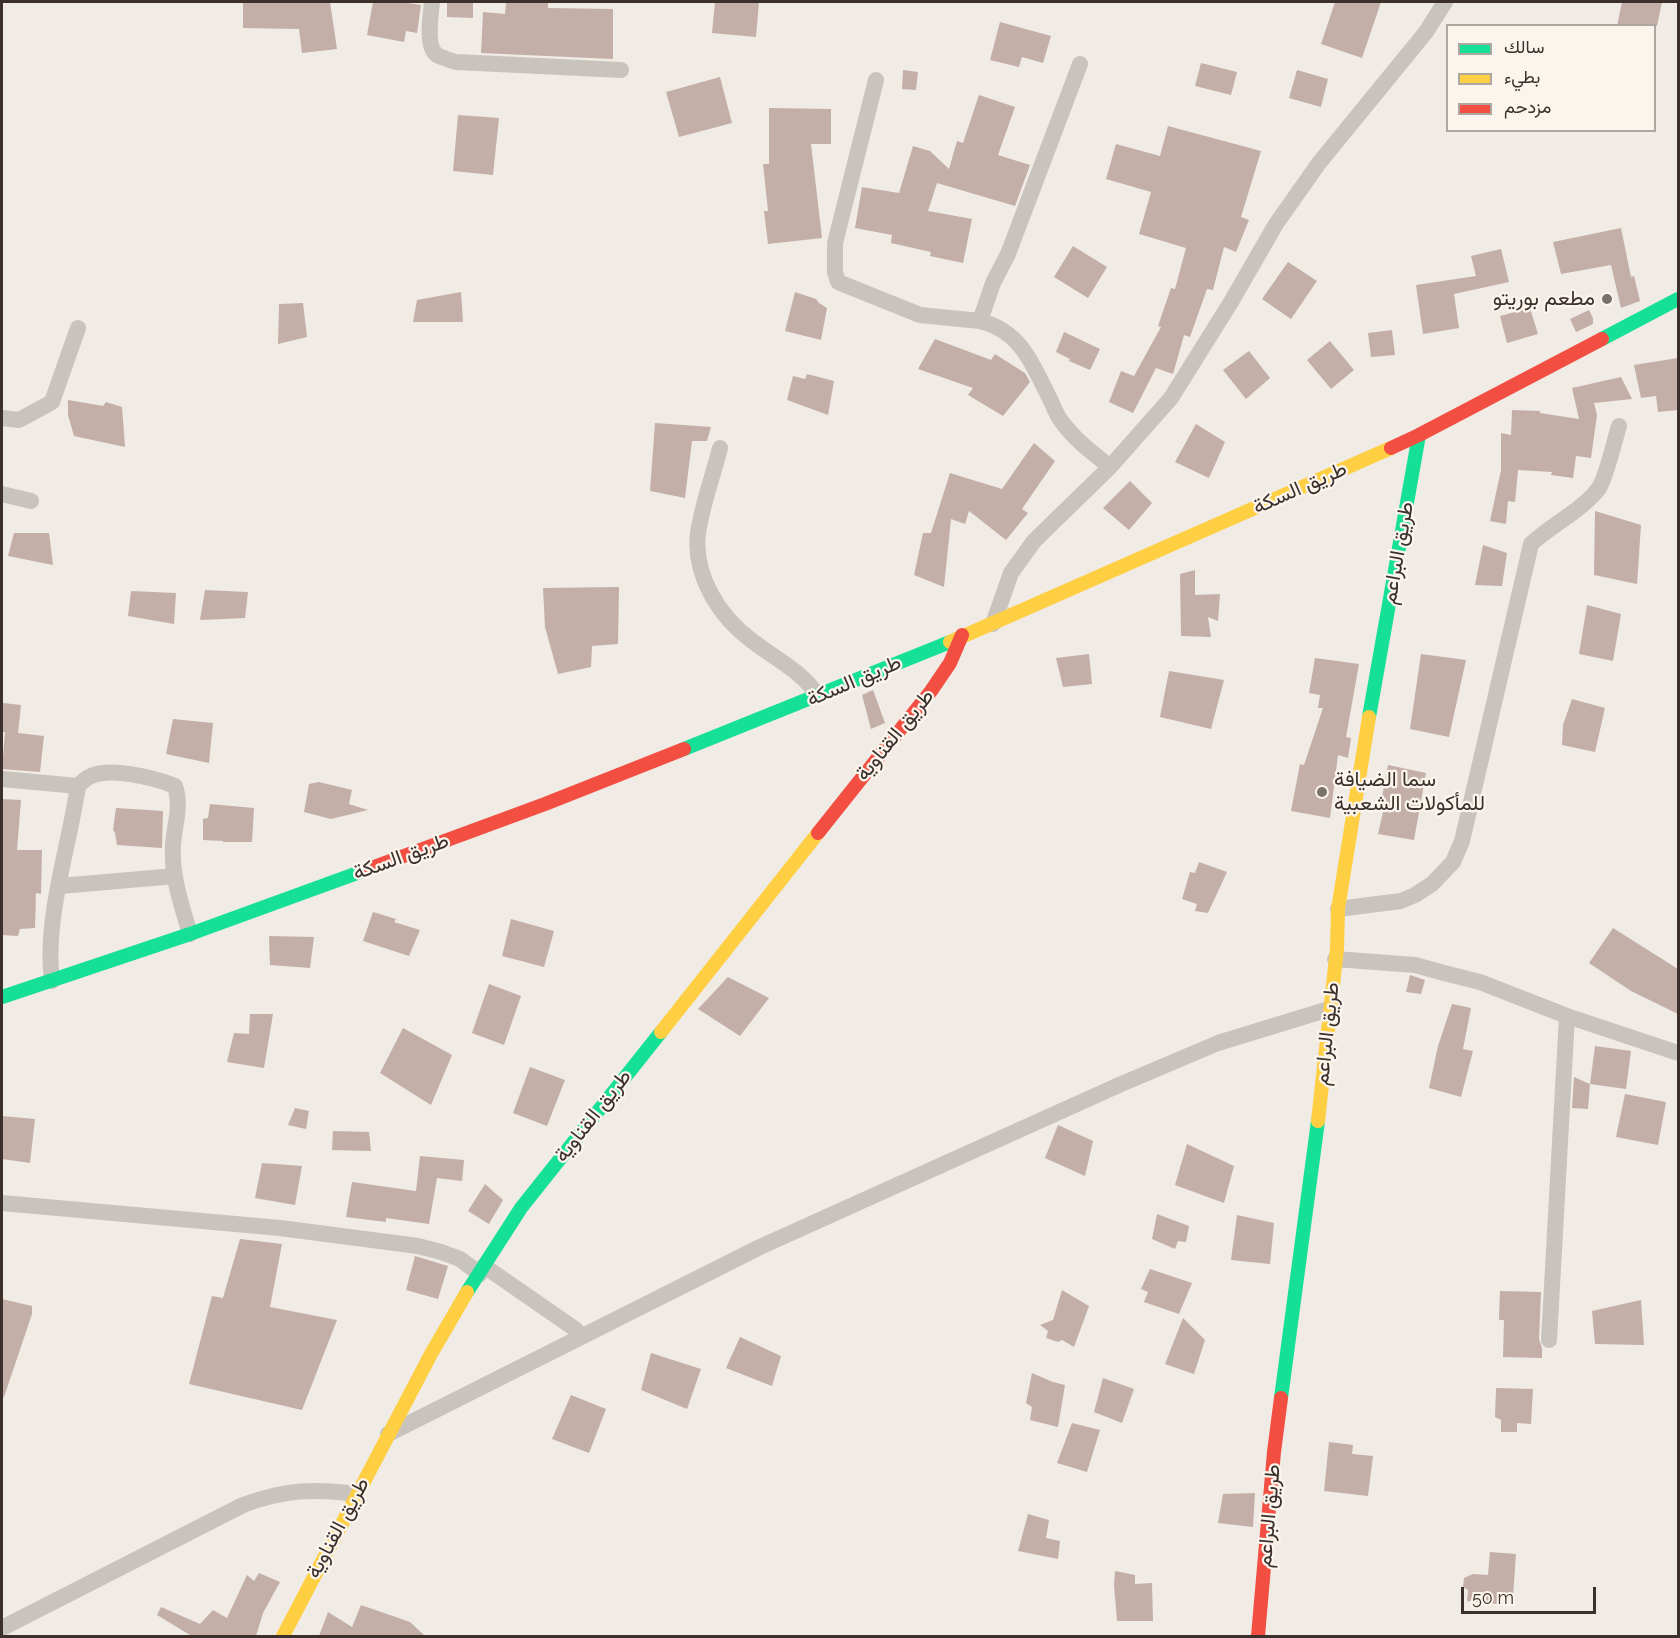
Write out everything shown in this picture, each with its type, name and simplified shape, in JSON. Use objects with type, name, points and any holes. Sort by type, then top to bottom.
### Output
[{"type":"street","points":[[432,2],[431,50],[437,56],[456,62],[621,70]]},
{"type":"street","points":[[993,624],[1011,573],[1034,541],[1110,467],[1171,398],[1276,224],[1319,163],[1426,32],[1445,2]]},
{"type":"street","points":[[980,321],[1080,64]]},
{"type":"street","points":[[876,80],[835,243],[835,272],[838,282],[920,315],[980,321],[994,324],[1006,331],[1029,357],[1061,422],[1084,446],[1110,467]]},
{"type":"street","name":"طريق السكة","points":[[2,998],[190,934],[545,804],[993,624],[1419,435],[1678,300]]},
{"type":"street","points":[[2,418],[20,420],[52,402],[78,328]]},
{"type":"street","points":[[1338,909],[1401,901],[1414,896],[1432,884],[1454,862],[1462,841],[1531,544],[1588,500],[1600,486],[1618,426]]},
{"type":"street","name":"طريق البراعم","points":[[1258,1636],[1274,1452],[1313,1166],[1337,949],[1338,909],[1419,435]]},
{"type":"street","points":[[720,448],[698,533],[700,570],[715,603],[726,617],[749,639],[792,668],[818,696]]},
{"type":"street","points":[[2,495],[31,501]]},
{"type":"street","name":"طريق القناوية","points":[[283,1636],[356,1494],[456,1309],[521,1208],[931,691],[950,663],[962,635]]},
{"type":"street","points":[[52,981],[50,959],[52,932],[78,786],[89,777],[108,772],[141,776],[176,786],[179,797],[172,847],[178,895],[190,934]]},
{"type":"street","points":[[2,779],[78,786]]},
{"type":"street","points":[[60,886],[175,876]]},
{"type":"street","points":[[1335,959],[1366,960],[1425,968],[1480,982],[1567,1016],[1678,1053]]},
{"type":"street","points":[[388,1434],[760,1247],[1218,1043],[1329,1009]]},
{"type":"street","points":[[1550,1340],[1567,1016]]},
{"type":"street","points":[[2,1203],[280,1228],[441,1251],[482,1270],[575,1329],[581,1336]]},
{"type":"street","points":[[2,1628],[203,1524],[260,1498],[295,1491],[327,1490],[356,1494]]},
{"type":"building","points":[[243,2],[330,2],[337,49],[302,53],[299,29],[243,28]]},
{"type":"building","points":[[373,2],[402,2],[421,5],[417,33],[406,31],[404,42],[367,35]]},
{"type":"building","points":[[447,2],[473,2],[473,18],[447,17]]},
{"type":"building","points":[[506,2],[548,2],[548,8],[613,9],[613,59],[481,53],[483,12],[505,14]]},
{"type":"building","points":[[715,2],[759,2],[756,37],[712,33]]},
{"type":"building","points":[[1335,2],[1381,2],[1362,58],[1321,44]]},
{"type":"building","points":[[1622,2],[1662,2],[1657,26],[1656,24],[1617,24]]},
{"type":"building","points":[[1000,22],[1051,36],[1043,63],[1022,57],[1019,67],[990,60]]},
{"type":"building","points":[[1201,63],[1237,72],[1231,95],[1195,86]]},
{"type":"building","points":[[903,70],[918,72],[916,90],[902,89]]},
{"type":"building","points":[[1297,70],[1328,79],[1321,107],[1289,98]]},
{"type":"building","points":[[720,77],[732,123],[679,137],[666,92]]},
{"type":"building","points":[[979,95],[1015,107],[998,155],[1030,165],[1015,206],[937,183],[928,211],[972,219],[963,263],[930,256],[931,252],[891,243],[892,235],[855,228],[862,187],[899,193],[913,146],[930,151],[949,169],[957,141],[963,143]]},
{"type":"building","points":[[769,108],[831,109],[831,144],[811,144],[822,238],[768,244],[764,211],[768,211],[763,164],[769,164]]},
{"type":"building","points":[[458,115],[499,118],[493,175],[453,171]]},
{"type":"building","points":[[1168,126],[1261,151],[1241,217],[1249,220],[1236,252],[1224,247],[1213,290],[1207,289],[1190,337],[1184,335],[1173,374],[1156,368],[1133,413],[1109,402],[1121,371],[1134,376],[1161,327],[1158,326],[1171,288],[1175,289],[1186,248],[1139,234],[1151,192],[1106,179],[1116,144],[1160,156]]},
{"type":"building","points":[[1621,228],[1631,277],[1634,276],[1640,301],[1621,308],[1611,265],[1561,274],[1553,242]]},
{"type":"building","points":[[1073,246],[1107,267],[1088,298],[1054,277]]},
{"type":"building","points":[[1501,249],[1509,282],[1454,294],[1459,328],[1423,334],[1416,285],[1476,276],[1471,256]]},
{"type":"building","points":[[1288,262],[1317,281],[1291,319],[1262,299]]},
{"type":"building","points":[[461,292],[463,322],[413,322],[417,300]]},
{"type":"building","points":[[795,292],[816,299],[827,308],[821,340],[785,331]]},
{"type":"building","points":[[303,303],[307,337],[278,344],[279,304]]},
{"type":"building","points":[[1530,308],[1538,334],[1507,343],[1500,316]]},
{"type":"building","points":[[1589,310],[1593,324],[1576,332],[1570,319]]},
{"type":"building","points":[[1392,330],[1395,355],[1371,357],[1368,333]]},
{"type":"building","points":[[1064,332],[1100,349],[1090,370],[1069,361],[1070,359],[1056,352]]},
{"type":"building","points":[[935,339],[991,360],[995,354],[1025,373],[1030,382],[1003,416],[968,395],[973,388],[918,369]]},
{"type":"building","points":[[1330,341],[1354,370],[1331,389],[1307,360]]},
{"type":"building","points":[[1249,351],[1270,378],[1246,399],[1223,370]]},
{"type":"building","points":[[1678,358],[1678,410],[1658,412],[1656,396],[1641,398],[1634,365]]},
{"type":"building","points":[[807,374],[834,381],[828,415],[787,400],[793,376],[805,379]]},
{"type":"building","points":[[1621,377],[1632,399],[1594,403],[1597,415],[1591,458],[1576,456],[1573,478],[1551,475],[1552,472],[1518,470],[1515,502],[1508,501],[1506,524],[1490,521],[1501,470],[1501,433],[1511,435],[1512,410],[1540,411],[1540,413],[1579,419],[1572,388]]},
{"type":"building","points":[[68,400],[103,406],[106,402],[122,407],[125,447],[74,436],[68,415]]},
{"type":"building","points":[[655,423],[711,427],[707,441],[692,441],[685,498],[650,491]]},
{"type":"building","points":[[1196,424],[1225,442],[1209,478],[1175,462]]},
{"type":"building","points":[[1034,443],[1055,461],[1022,509],[1028,513],[1006,540],[969,511],[965,524],[951,519],[944,587],[914,575],[923,533],[931,533],[950,473],[1002,489]]},
{"type":"building","points":[[1130,481],[1152,503],[1129,530],[1103,508]]},
{"type":"building","points":[[1595,511],[1641,525],[1637,584],[1594,575]]},
{"type":"building","points":[[14,533],[49,533],[53,565],[8,556]]},
{"type":"building","points":[[1483,545],[1507,553],[1502,586],[1475,585]]},
{"type":"building","points":[[1195,570],[1195,595],[1220,594],[1218,621],[1208,617],[1211,637],[1181,636],[1180,574]]},
{"type":"building","points":[[619,587],[618,644],[592,646],[591,667],[558,674],[545,627],[543,588]]},
{"type":"building","points":[[205,590],[248,592],[245,618],[200,620]]},
{"type":"building","points":[[131,591],[176,593],[174,624],[128,616]]},
{"type":"building","points":[[1587,605],[1621,614],[1613,661],[1579,654]]},
{"type":"building","points":[[1089,654],[1092,684],[1063,687],[1056,658]]},
{"type":"building","points":[[1421,654],[1466,660],[1449,737],[1410,729]]},
{"type":"building","points":[[1315,658],[1359,664],[1346,737],[1351,738],[1348,758],[1338,755],[1330,818],[1291,811],[1300,764],[1304,765],[1323,708],[1318,708],[1320,695],[1309,693]]},
{"type":"building","points":[[1169,671],[1224,680],[1211,729],[1160,717]]},
{"type":"building","points":[[873,690],[885,723],[871,729],[862,695]]},
{"type":"building","points":[[1572,699],[1605,708],[1595,752],[1562,745],[1563,725]]},
{"type":"building","points":[[3,703],[21,705],[18,733],[44,736],[40,772],[2,769],[5,732],[2,732]]},
{"type":"building","points":[[173,719],[213,723],[209,763],[166,754]]},
{"type":"building","points":[[1388,765],[1426,773],[1414,840],[1378,834],[1386,799],[1382,797]]},
{"type":"building","points":[[319,782],[352,790],[349,804],[368,810],[331,819],[304,812],[309,784]]},
{"type":"building","points":[[2,799],[21,800],[17,850],[42,850],[41,894],[36,893],[35,928],[20,929],[18,936],[2,935]]},
{"type":"building","points":[[210,804],[254,808],[252,842],[203,840],[203,819],[208,818]]},
{"type":"building","points":[[116,808],[163,811],[162,848],[117,845],[113,830]]},
{"type":"building","points":[[1199,862],[1227,872],[1208,913],[1195,911],[1197,904],[1182,899],[1190,872],[1195,873]]},
{"type":"building","points":[[373,912],[396,919],[394,922],[420,930],[409,956],[363,941]]},
{"type":"building","points":[[511,919],[554,931],[544,967],[502,956]]},
{"type":"building","points":[[1613,928],[1678,969],[1678,1014],[1631,991],[1589,963]]},
{"type":"building","points":[[269,936],[314,937],[310,968],[270,965]]},
{"type":"building","points":[[1410,975],[1425,980],[1421,994],[1406,992]]},
{"type":"building","points":[[728,977],[769,998],[740,1036],[698,1009]]},
{"type":"building","points":[[489,984],[521,996],[504,1045],[472,1033]]},
{"type":"building","points":[[1452,1004],[1471,1008],[1463,1049],[1473,1051],[1461,1097],[1429,1088],[1438,1046]]},
{"type":"building","points":[[250,1014],[273,1014],[264,1068],[227,1062],[234,1033],[249,1034]]},
{"type":"building","points":[[403,1028],[452,1055],[431,1105],[380,1073]]},
{"type":"building","points":[[1595,1046],[1631,1051],[1626,1089],[1590,1084]]},
{"type":"building","points":[[530,1067],[565,1080],[547,1126],[513,1113]]},
{"type":"building","points":[[1574,1077],[1590,1084],[1588,1109],[1572,1108]]},
{"type":"building","points":[[1625,1094],[1666,1102],[1658,1145],[1616,1137]]},
{"type":"building","points":[[295,1108],[309,1111],[306,1129],[288,1125]]},
{"type":"building","points":[[2,1116],[35,1119],[30,1163],[2,1159]]},
{"type":"building","points":[[1058,1125],[1093,1141],[1085,1176],[1045,1158]]},
{"type":"building","points":[[333,1131],[369,1132],[371,1151],[332,1150]]},
{"type":"building","points":[[1187,1144],[1234,1166],[1224,1203],[1175,1185]]},
{"type":"building","points":[[420,1156],[464,1160],[462,1181],[437,1178],[429,1224],[386,1218],[386,1222],[346,1217],[352,1182],[416,1191]]},
{"type":"building","points":[[262,1163],[302,1166],[295,1205],[255,1198]]},
{"type":"building","points":[[485,1184],[503,1200],[489,1224],[468,1211]]},
{"type":"building","points":[[1157,1214],[1189,1226],[1186,1242],[1178,1241],[1175,1249],[1152,1239]]},
{"type":"building","points":[[1237,1215],[1274,1223],[1270,1264],[1231,1260]]},
{"type":"building","points":[[240,1239],[282,1244],[270,1307],[337,1320],[302,1410],[189,1384],[212,1296],[223,1298]]},
{"type":"building","points":[[415,1256],[448,1266],[438,1299],[406,1290]]},
{"type":"building","points":[[1150,1269],[1192,1283],[1179,1314],[1144,1302],[1148,1292],[1141,1289]]},
{"type":"building","points":[[1062,1290],[1089,1306],[1074,1347],[1062,1340],[1058,1342],[1046,1338],[1048,1331],[1040,1325],[1053,1320]]},
{"type":"building","points":[[1500,1291],[1541,1292],[1539,1339],[1542,1358],[1503,1357],[1504,1320],[1499,1320]]},
{"type":"building","points":[[2,1299],[32,1306],[32,1314],[4,1397],[2,1396]]},
{"type":"building","points":[[1641,1300],[1644,1345],[1595,1344],[1592,1311]]},
{"type":"building","points":[[1183,1318],[1205,1340],[1194,1374],[1165,1364]]},
{"type":"building","points":[[740,1337],[781,1356],[772,1386],[726,1368]]},
{"type":"building","points":[[651,1353],[701,1369],[687,1409],[641,1390]]},
{"type":"building","points":[[1032,1373],[1065,1385],[1058,1427],[1030,1420],[1032,1407],[1026,1403]]},
{"type":"building","points":[[1103,1378],[1134,1389],[1122,1423],[1094,1412]]},
{"type":"building","points":[[1496,1388],[1533,1389],[1531,1424],[1517,1423],[1517,1432],[1501,1432],[1501,1420],[1495,1417]]},
{"type":"building","points":[[571,1395],[606,1409],[589,1453],[552,1439]]},
{"type":"building","points":[[1072,1423],[1100,1430],[1087,1472],[1057,1463]]},
{"type":"building","points":[[1329,1442],[1353,1445],[1352,1454],[1373,1456],[1368,1496],[1324,1491]]},
{"type":"building","points":[[1255,1493],[1253,1527],[1218,1523],[1223,1494]]},
{"type":"building","points":[[1028,1514],[1049,1520],[1046,1538],[1060,1541],[1058,1559],[1018,1551]]},
{"type":"building","points":[[1490,1552],[1516,1554],[1513,1597],[1497,1596],[1497,1604],[1467,1601],[1468,1590],[1463,1587],[1464,1578],[1473,1574],[1488,1575]]},
{"type":"building","points":[[1115,1571],[1135,1575],[1135,1584],[1152,1583],[1153,1621],[1117,1621]]},
{"type":"building","points":[[259,1573],[280,1582],[263,1613],[256,1636],[188,1636],[190,1635],[157,1615],[161,1607],[200,1624],[213,1610],[227,1618],[247,1575],[254,1581]]},
{"type":"building","points":[[361,1605],[410,1622],[425,1636],[319,1636],[328,1612],[352,1627]]},
{"type":"traffic: fast","points":[[1602,339],[1678,299]]},
{"type":"traffic: fast","points":[[1369,717],[1419,435]]},
{"type":"traffic: fast","points":[[684,749],[950,642]]},
{"type":"traffic: fast","points":[[2,997],[190,934],[363,871]]},
{"type":"traffic: fast","points":[[467,1292],[521,1208],[661,1032]]},
{"type":"traffic: fast","points":[[1281,1398],[1318,1121]]},
{"type":"traffic: slow","points":[[950,642],[1391,448]]},
{"type":"traffic: slow","points":[[1318,1121],[1337,949],[1338,909],[1369,717]]},
{"type":"traffic: slow","points":[[661,1032],[818,833]]},
{"type":"traffic: slow","points":[[283,1636],[431,1354],[467,1292]]},
{"type":"traffic: jam","points":[[1391,448],[1602,339]]},
{"type":"traffic: jam","points":[[818,833],[931,691],[950,663],[962,635]]},
{"type":"traffic: jam","points":[[363,871],[545,804],[684,749]]},
{"type":"traffic: jam","points":[[1258,1636],[1281,1398]]},
{"type":"place","name":"مطعم بوريتو","points":[[1607,299]]},
{"type":"place","name":"سما الضيافة للمأكولات الشعبية","points":[[1322,792]]}]
